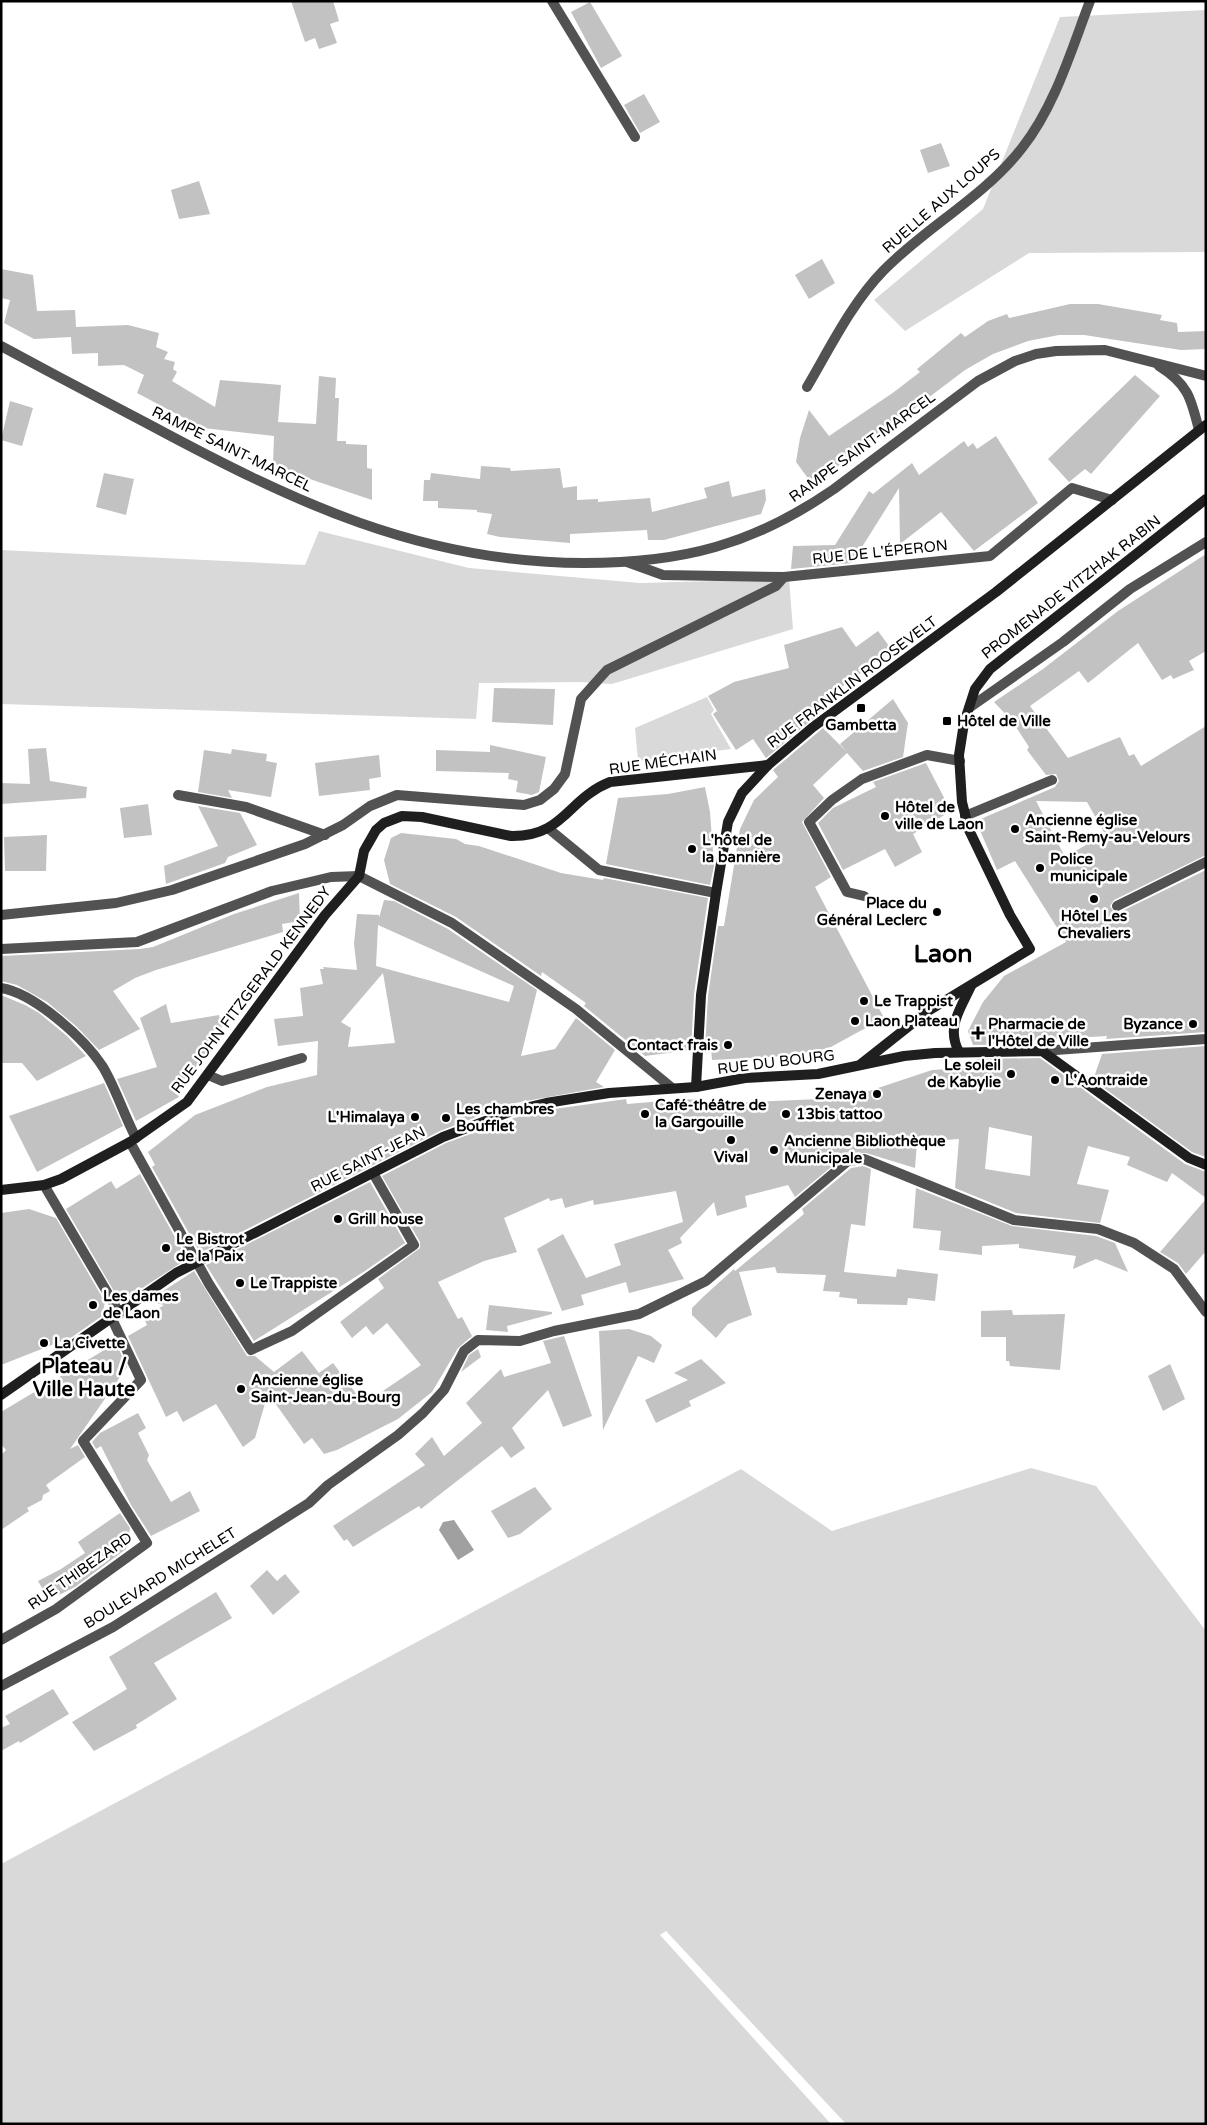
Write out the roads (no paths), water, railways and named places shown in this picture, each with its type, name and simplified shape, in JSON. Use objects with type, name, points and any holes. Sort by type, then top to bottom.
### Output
[{"type":"street","points":[[552,1],[635,137]]},
{"type":"street","name":"RUELLE AUX LOUPS","points":[[807,388],[858,301],[884,270],[1001,171],[1021,150],[1038,126],[1061,76],[1090,1]]},
{"type":"street","name":"RAMPE SAINT-MARCEL","points":[[1,346],[246,476],[361,524],[445,548],[561,563],[627,562],[682,556],[716,548],[770,527],[834,489],[978,381],[1015,361],[1036,354],[1105,350],[1150,360],[1206,376]]},
{"type":"street","name":"RAMPE SAINT-MARCEL","points":[[1150,360],[1178,379],[1185,388],[1203,428]]},
{"type":"street","name":"RUE FRANKLIN ROOSEVELT","points":[[696,1087],[702,995],[716,893],[728,822],[742,793],[768,765],[813,727],[1032,563],[1203,428]]},
{"type":"street","name":"RUE DE L'ÉPERON","points":[[627,562],[663,575],[784,576],[990,556],[1072,488],[1112,500]]},
{"type":"street","name":"PROMENADE YITZHAK RABIN","points":[[1030,949],[974,840],[962,802],[960,761],[964,723],[975,688],[990,669],[1206,499]]},
{"type":"street","points":[[969,708],[1062,642],[1130,589],[1206,542]]},
{"type":"street","points":[[1,915],[72,908],[147,897],[281,853],[325,835],[370,806],[397,795],[524,805],[540,800],[554,789],[565,774],[581,699],[607,670],[776,586],[784,576]]},
{"type":"street","points":[[864,896],[847,892],[809,822],[832,800],[862,779],[927,755],[960,761]]},
{"type":"street","name":"RUE MÉCHAIN","points":[[359,876],[364,851],[370,838],[376,830],[394,818],[422,818],[511,836],[537,834],[549,829],[590,792],[610,782],[768,765]]},
{"type":"street","points":[[965,816],[1052,780]]},
{"type":"street","points":[[178,795],[246,807],[325,835]]},
{"type":"street","points":[[549,829],[599,870],[716,893]]},
{"type":"street","points":[[1116,906],[1206,862]]},
{"type":"street","points":[[1,949],[137,942],[272,891],[330,877],[359,876],[452,923],[576,1009],[671,1087]]},
{"type":"street","name":"RUE JOHN FITZGERALD KENNEDY","points":[[1,1190],[44,1185],[61,1179],[133,1140],[187,1102],[325,915],[359,876]]},
{"type":"street","name":"RUE DU BOURG","points":[[859,1066],[928,1012],[1030,949]]},
{"type":"street","points":[[959,1052],[953,1040],[953,1027],[971,986]]},
{"type":"street","points":[[1,988],[15,990],[64,1023],[103,1067],[133,1140],[197,1263],[251,1350],[292,1331],[414,1245],[373,1173]]},
{"type":"street","points":[[1042,1051],[1206,1039]]},
{"type":"street","points":[[1042,1051],[1189,1158],[1206,1165]]},
{"type":"street","name":"RUE DU BOURG","points":[[696,1087],[744,1078],[818,1074],[904,1056],[959,1052],[1042,1051]]},
{"type":"street","points":[[208,1075],[222,1081],[302,1058]]},
{"type":"street","name":"RUE SAINT-JEAN","points":[[1,1395],[176,1273],[443,1137],[512,1111],[609,1093],[671,1087],[696,1087]]},
{"type":"street","name":"BOULEVARD MICHELET","points":[[1,1686],[113,1627],[309,1503],[328,1486],[398,1435],[423,1413],[444,1390],[464,1350],[478,1340],[520,1341],[554,1331],[639,1314],[706,1281],[848,1161],[864,1159],[1014,1220],[1098,1229],[1134,1243],[1174,1269],[1206,1312]]},
{"type":"street","points":[[44,1185],[116,1316]]},
{"type":"street","name":"RUE THIBEZARD","points":[[1,1640],[56,1609],[147,1542],[83,1441],[141,1380],[116,1316]]},
{"type":"place","name":"Gambetta","points":[[861,708]]},
{"type":"place","name":"Hôtel de Ville","points":[[947,721]]},
{"type":"place","name":"Hôtel de ville de Laon","points":[[885,816]]},
{"type":"place","name":"Ancienne église Saint-Remy-au-Velours","points":[[1015,829]]},
{"type":"place","name":"L'hôtel de la bannière","points":[[692,849]]},
{"type":"place","name":"Police municipale","points":[[1040,868]]},
{"type":"place","name":"Hôtel Les Chevaliers","points":[[1094,899]]},
{"type":"place","name":"Place du Général Leclerc","points":[[937,912]]},
{"type":"place","name":"Le Trappist","points":[[864,1001]]},
{"type":"place","name":"Laon Plateau","points":[[855,1021]]},
{"type":"place","name":"Byzance","points":[[1193,1024]]},
{"type":"place","name":"Pharmacie de l'Hôtel de Ville","points":[[978,1033]]},
{"type":"place","name":"Contact frais","points":[[728,1045]]},
{"type":"place","name":"Le soleil de Kabylie","points":[[1011,1074]]},
{"type":"place","name":"L'Aontraide","points":[[1055,1080]]},
{"type":"place","name":"Zenaya","points":[[877,1094]]},
{"type":"place","name":"Café-théâtre de la Gargouille","points":[[645,1114]]},
{"type":"place","name":"13bis tattoo","points":[[786,1114]]},
{"type":"place","name":"L'Himalaya","points":[[415,1117]]},
{"type":"place","name":"Les chambres Boufflet","points":[[446,1118]]},
{"type":"place","name":"Vival","points":[[731,1140]]},
{"type":"place","name":"Ancienne Bibliothèque Municipale","points":[[774,1150]]},
{"type":"place","name":"Grill house","points":[[338,1219]]},
{"type":"place","name":"Le Bistrot de la Paix","points":[[166,1248]]},
{"type":"place","name":"Le Trappiste","points":[[240,1283]]},
{"type":"place","name":"Les dames de Laon","points":[[93,1305]]},
{"type":"place","name":"La Civette","points":[[44,1343]]},
{"type":"place","name":"Ancienne église Saint-Jean-du-Bourg","points":[[241,1389]]},
{"type":"district","name":"Laon","points":[[943,954]]},
{"type":"district","name":"Plateau / Ville Haute","points":[[84,1378]]}]
